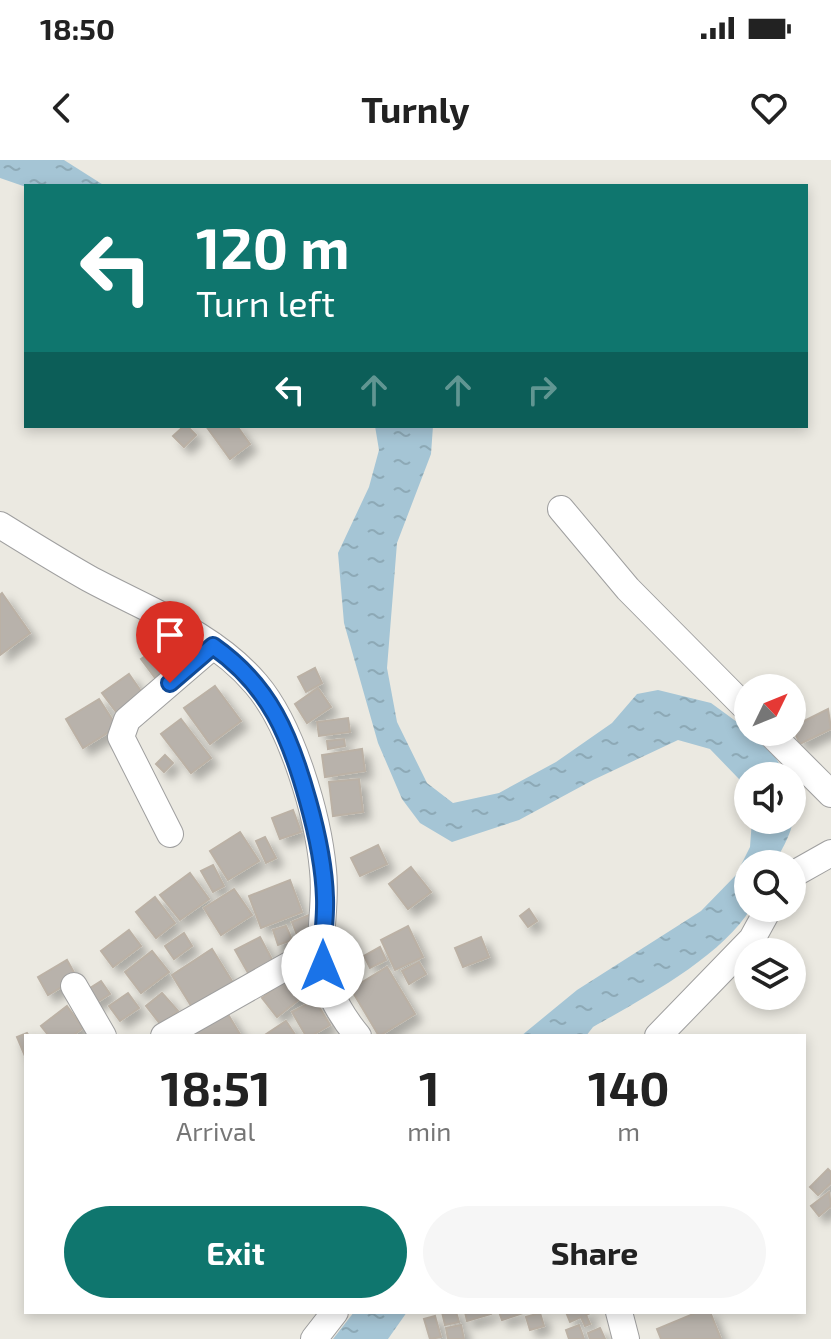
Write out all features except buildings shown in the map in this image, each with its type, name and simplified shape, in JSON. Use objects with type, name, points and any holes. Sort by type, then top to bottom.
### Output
[{"type":"street","points":[[561,509],[628,589],[734,696]]},
{"type":"street","points":[[0,525],[213,646],[257,684],[284,726],[298,764],[319,841],[323,869],[325,902],[321,947],[330,990],[345,1020],[356,1034]]},
{"type":"street","points":[[170,834],[121,737],[122,729],[127,720],[213,646]]},
{"type":"street","points":[[783,746],[831,794]]},
{"type":"street","points":[[806,867],[831,853]]},
{"type":"street","points":[[660,1034],[752,939],[761,922]]},
{"type":"street","points":[[168,1034],[321,947]]},
{"type":"street","points":[[74,986],[102,1034]]},
{"type":"street","points":[[314,1339],[333,1314]]},
{"type":"street","points":[[620,1314],[626,1339]]},
{"type":"water","points":[[0,160],[64,160],[102,184],[24,186],[0,178]]},
{"type":"water","points":[[375,428],[433,428],[431,454],[397,543],[387,668],[397,722],[427,783],[453,803],[499,793],[556,762],[612,723],[637,694],[658,690],[711,703],[734,720],[734,746],[768,746],[778,762],[734,762],[734,774],[710,749],[678,740],[593,780],[519,820],[452,842],[420,823],[402,799],[378,743],[344,623],[338,553],[369,487],[379,450]]},
{"type":"water","points":[[751,834],[789,834],[781,850],[748,850]]},
{"type":"water","points":[[734,877],[734,922],[741,922],[701,960],[593,1027],[588,1034],[523,1034],[577,990],[701,911]]},
{"type":"water","points":[[352,1314],[406,1314],[388,1339],[333,1339]]},
{"type":"route","points":[[170,683],[213,646],[257,684],[284,726],[319,841],[325,902],[321,947],[323,966]]}]
